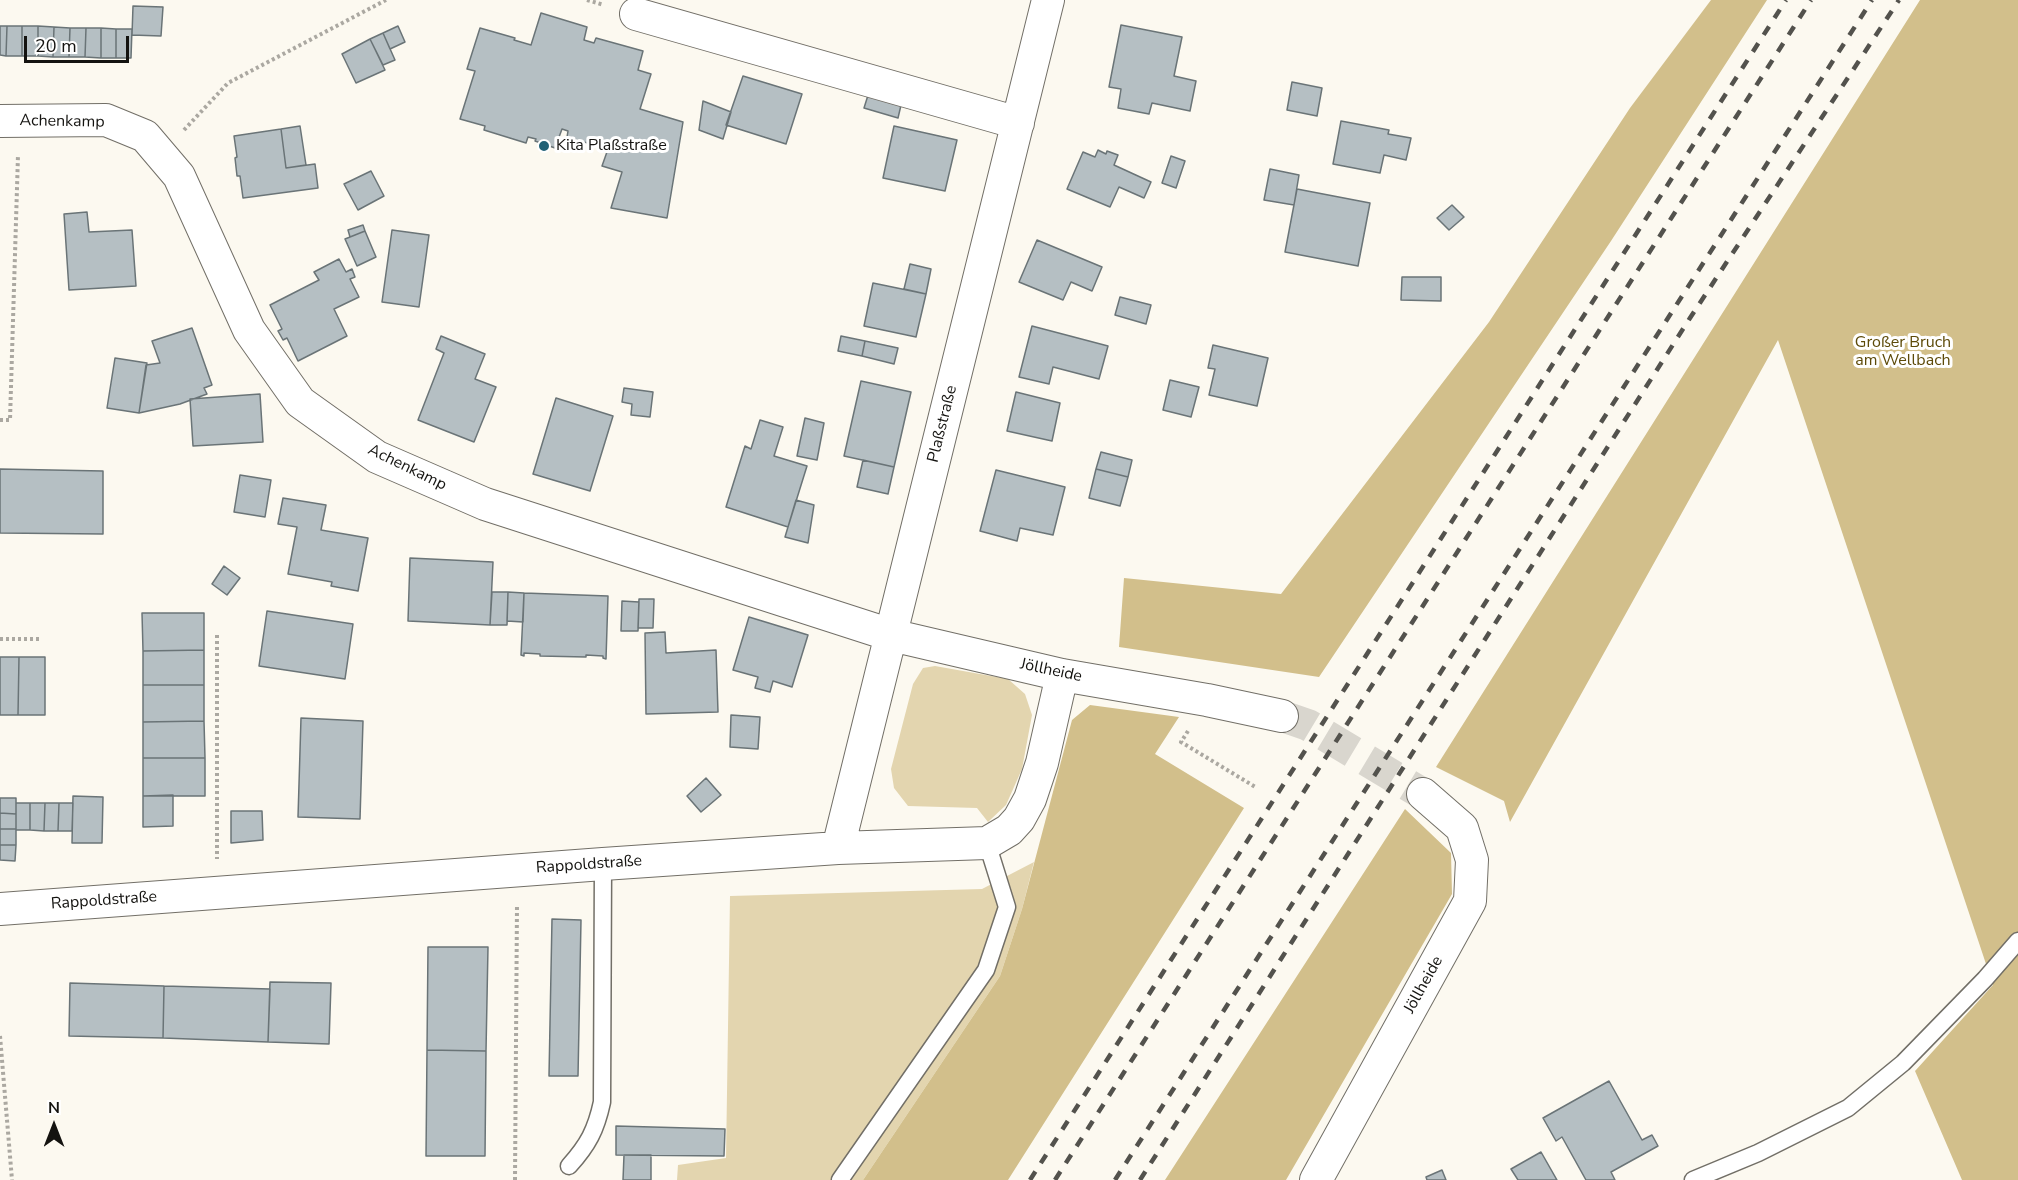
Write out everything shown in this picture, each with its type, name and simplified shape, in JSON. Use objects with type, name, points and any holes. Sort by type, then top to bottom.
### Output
[{"type":"street","name":"Plaßstraße","points":[[838,849],[1048,0]]},
{"type":"street","points":[[636,14],[1018,123]]},
{"type":"street","name":"Achenkamp","points":[[9,121],[106,120],[145,136],[179,176],[249,330],[300,402],[377,457],[485,504],[891,635]]},
{"type":"street","name":"Jöllheide","points":[[891,635],[1062,675],[1207,700],[1282,716]]},
{"type":"street","name":"Rappoldstraße","points":[[0,909],[603,864],[838,849],[987,843],[1009,831],[1030,799],[1042,762],[1062,675]]},
{"type":"street","name":"Jöllheide","points":[[1316,1180],[1470,901],[1472,860],[1462,828],[1423,794]]},
{"type":"lane","points":[[840,1180],[986,970],[1007,907],[987,843]]},
{"type":"lane","points":[[569,1166],[584,1149],[597,1125],[602,1102],[603,864]]},
{"type":"lane","points":[[1693,1180],[1758,1153],[1848,1108],[1903,1064],[1985,979],[2018,941]]},
{"type":"path","points":[[160,155],[228,83],[386,0]]},
{"type":"path","points":[[0,420],[10,420],[9,121]]},
{"type":"path","points":[[217,635],[217,893]]},
{"type":"path","points":[[0,639],[40,639]]},
{"type":"path","points":[[1191,726],[1181,742],[1257,788]]},
{"type":"path","points":[[515,1180],[518,870]]},
{"type":"path","points":[[0,1036],[12,1180]]},
{"type":"shaded area","points":[[935,666],[1008,679],[1025,694],[1032,715],[1022,769],[1006,805],[988,822],[977,808],[908,806],[894,788],[891,769],[913,684],[923,668]]},
{"type":"shaded area","points":[[1034,862],[1022,909],[1000,976],[863,1180],[677,1180],[678,1165],[726,1158],[730,896],[982,889]]},
{"type":"green space","points":[[1711,0],[1767,0],[1611,241],[1319,677],[1119,647],[1124,578],[1281,594],[1489,322],[1630,108]]},
{"type":"green space","name":"Großer Bruch am Wellbach","points":[[1920,0],[2018,0],[2018,1180],[1962,1180],[1915,1071],[1993,985],[1778,340],[1510,822],[1504,801],[1436,767]]},
{"type":"green space","points":[[1090,705],[1179,717],[1155,754],[1244,808],[1008,1180],[863,1180],[1000,976],[1022,909],[1072,720]]},
{"type":"green space","points":[[1405,809],[1451,853],[1452,894],[1286,1180],[1165,1180]]},
{"type":"building","points":[[133,6],[163,7],[161,36],[132,35]]},
{"type":"building","points":[[541,13],[587,27],[584,40],[594,43],[596,38],[643,51],[638,70],[651,74],[640,109],[683,122],[667,218],[611,208],[622,172],[602,166],[608,149],[567,137],[568,131],[562,129],[555,148],[528,137],[526,143],[484,130],[485,126],[460,119],[475,71],[467,69],[480,28],[531,45]]},
{"type":"building","points":[[1121,25],[1182,37],[1174,76],[1196,81],[1190,111],[1152,103],[1149,114],[1118,108],[1121,89],[1109,87]]},
{"type":"building","points":[[0,26],[7,26],[6,56],[0,55]]},
{"type":"building","points":[[7,26],[22,26],[22,56],[6,56]]},
{"type":"building","points":[[22,26],[38,26],[38,56],[22,56]]},
{"type":"building","points":[[38,26],[54,27],[53,57],[38,56]]},
{"type":"building","points":[[398,26],[405,42],[390,49],[383,33]]},
{"type":"building","points":[[54,27],[70,28],[69,57],[53,57]]},
{"type":"building","points":[[70,28],[86,28],[85,57],[69,57]]},
{"type":"building","points":[[86,28],[101,28],[101,58],[85,57]]},
{"type":"building","points":[[101,28],[116,29],[116,58],[101,58]]},
{"type":"building","points":[[116,29],[132,29],[131,58],[116,58]]},
{"type":"building","points":[[383,33],[395,60],[383,65],[370,39]]},
{"type":"building","points":[[370,39],[385,70],[356,83],[342,54]]},
{"type":"building","points":[[743,76],[802,94],[786,144],[726,125]]},
{"type":"building","points":[[1292,82],[1322,88],[1317,116],[1287,110]]},
{"type":"building","points":[[869,92],[902,101],[898,118],[864,108]]},
{"type":"building","points":[[703,101],[731,112],[723,139],[699,130]]},
{"type":"building","points":[[1341,121],[1389,130],[1388,134],[1411,138],[1406,160],[1384,155],[1380,173],[1333,164]]},
{"type":"building","points":[[300,126],[306,165],[286,168],[281,129]]},
{"type":"building","points":[[894,126],[957,140],[945,191],[883,178]]},
{"type":"building","points":[[281,129],[286,168],[315,164],[318,188],[243,198],[240,176],[237,176],[234,136]]},
{"type":"building","points":[[1098,150],[1106,154],[1107,151],[1118,155],[1114,165],[1151,182],[1144,198],[1119,187],[1110,207],[1067,189],[1083,152],[1095,157]]},
{"type":"building","points":[[1171,156],[1185,161],[1176,188],[1162,183]]},
{"type":"building","points":[[1270,169],[1299,175],[1294,205],[1264,200]]},
{"type":"building","points":[[371,171],[384,196],[358,210],[344,184]]},
{"type":"building","points":[[1297,189],[1370,203],[1358,266],[1285,252]]},
{"type":"building","points":[[1452,205],[1464,217],[1449,230],[1437,218]]},
{"type":"building","points":[[87,212],[89,232],[132,230],[136,286],[69,290],[64,214]]},
{"type":"building","points":[[363,225],[365,231],[350,237],[348,230]]},
{"type":"building","points":[[392,230],[429,235],[419,307],[382,302]]},
{"type":"building","points":[[365,231],[376,257],[357,266],[345,239]]},
{"type":"building","points":[[1037,240],[1102,267],[1092,291],[1071,282],[1063,300],[1019,282]]},
{"type":"building","points":[[339,259],[346,272],[352,269],[355,277],[350,279],[359,297],[334,309],[347,336],[298,361],[287,338],[283,340],[278,331],[282,329],[270,305],[319,280],[314,272]]},
{"type":"building","points":[[910,264],[931,269],[926,294],[904,289]]},
{"type":"building","points":[[1402,277],[1441,277],[1441,301],[1401,300]]},
{"type":"building","points":[[873,283],[926,294],[916,337],[864,326]]},
{"type":"building","points":[[1120,297],[1151,305],[1146,324],[1115,315]]},
{"type":"building","points":[[1032,326],[1108,346],[1099,379],[1053,367],[1049,384],[1019,377]]},
{"type":"building","points":[[192,328],[212,385],[204,388],[207,394],[180,404],[139,413],[146,365],[160,363],[152,341]]},
{"type":"building","points":[[441,336],[485,354],[475,379],[496,387],[474,442],[418,420],[444,353],[436,349]]},
{"type":"building","points":[[841,336],[865,341],[862,356],[838,351]]},
{"type":"building","points":[[865,341],[898,348],[894,364],[862,356]]},
{"type":"building","points":[[1213,345],[1268,358],[1257,406],[1209,395],[1215,369],[1208,368]]},
{"type":"building","points":[[115,358],[147,363],[139,413],[107,408]]},
{"type":"building","points":[[1170,380],[1199,387],[1191,417],[1163,410]]},
{"type":"building","points":[[861,381],[911,392],[894,467],[844,456]]},
{"type":"building","points":[[624,388],[653,392],[650,417],[631,415],[632,404],[622,402]]},
{"type":"building","points":[[1016,392],[1060,403],[1052,441],[1007,431]]},
{"type":"building","points":[[260,394],[263,442],[193,446],[190,399]]},
{"type":"building","points":[[556,398],[613,416],[590,491],[533,474]]},
{"type":"building","points":[[805,418],[824,423],[817,460],[797,456]]},
{"type":"building","points":[[760,420],[783,427],[774,456],[807,466],[788,527],[726,507],[745,446],[751,449]]},
{"type":"building","points":[[1101,452],[1132,460],[1128,477],[1096,469]]},
{"type":"building","points":[[863,460],[894,467],[888,494],[857,487]]},
{"type":"building","points":[[0,469],[103,471],[103,534],[0,533]]},
{"type":"building","points":[[1096,469],[1128,477],[1120,506],[1089,498]]},
{"type":"building","points":[[996,470],[1065,487],[1053,535],[1020,528],[1017,541],[980,531]]},
{"type":"building","points":[[240,475],[271,480],[265,517],[234,512]]},
{"type":"building","points":[[283,498],[326,505],[321,530],[368,538],[358,591],[331,586],[332,582],[288,574],[297,527],[278,524]]},
{"type":"building","points":[[796,500],[814,505],[808,543],[785,537]]},
{"type":"building","points":[[410,558],[493,562],[490,625],[408,621]]},
{"type":"building","points":[[224,566],[240,578],[227,595],[212,584]]},
{"type":"building","points":[[492,592],[508,592],[507,625],[490,625]]},
{"type":"building","points":[[508,592],[524,593],[523,622],[507,621]]},
{"type":"building","points":[[524,593],[608,596],[606,659],[603,656],[586,655],[586,657],[540,656],[540,654],[524,653],[524,656],[521,655]]},
{"type":"building","points":[[639,599],[654,599],[653,628],[638,628]]},
{"type":"building","points":[[622,601],[639,602],[638,631],[621,631]]},
{"type":"building","points":[[267,611],[353,624],[345,679],[259,666]]},
{"type":"building","points":[[142,613],[204,613],[204,650],[143,651]]},
{"type":"building","points":[[749,617],[808,635],[792,687],[773,681],[770,692],[755,688],[758,677],[733,670]]},
{"type":"building","points":[[665,632],[666,653],[716,650],[718,712],[646,714],[645,633]]},
{"type":"building","points":[[204,650],[204,685],[143,685],[143,651]]},
{"type":"building","points":[[0,657],[19,657],[18,715],[0,715]]},
{"type":"building","points":[[19,657],[45,657],[45,715],[18,715]]},
{"type":"building","points":[[143,685],[204,685],[204,721],[143,722]]},
{"type":"building","points":[[731,715],[760,717],[758,749],[730,747]]},
{"type":"building","points":[[301,718],[363,721],[360,819],[298,817]]},
{"type":"building","points":[[204,721],[205,758],[143,758],[143,722]]},
{"type":"building","points":[[143,758],[205,758],[205,796],[143,796]]},
{"type":"building","points":[[706,778],[721,795],[701,812],[687,796]]},
{"type":"building","points":[[173,795],[173,826],[143,827],[143,796]]},
{"type":"building","points":[[73,796],[103,797],[102,843],[72,843]]},
{"type":"building","points":[[0,798],[16,798],[16,814],[0,813]]},
{"type":"building","points":[[16,803],[30,803],[30,830],[16,830]]},
{"type":"building","points":[[30,803],[45,803],[44,831],[30,830]]},
{"type":"building","points":[[45,803],[59,803],[58,831],[44,831]]},
{"type":"building","points":[[59,803],[73,803],[72,831],[58,831]]},
{"type":"building","points":[[231,811],[262,811],[263,840],[231,843]]},
{"type":"building","points":[[0,813],[16,814],[16,829],[0,829]]},
{"type":"building","points":[[0,829],[16,829],[16,845],[0,845]]},
{"type":"building","points":[[0,845],[16,845],[15,861],[0,860]]},
{"type":"building","points":[[552,919],[581,920],[578,1076],[549,1076]]},
{"type":"building","points":[[428,947],[488,947],[486,1051],[427,1050]]},
{"type":"building","points":[[270,982],[331,983],[329,1044],[268,1042]]},
{"type":"building","points":[[70,983],[164,986],[163,1038],[69,1036]]},
{"type":"building","points":[[164,986],[270,989],[268,1042],[163,1038]]},
{"type":"building","points":[[427,1050],[486,1051],[485,1156],[426,1156]]},
{"type":"building","points":[[1609,1081],[1642,1140],[1652,1135],[1658,1146],[1611,1172],[1615,1180],[1586,1180],[1562,1137],[1556,1141],[1543,1118]]},
{"type":"building","points":[[616,1126],[725,1129],[724,1156],[616,1155]]},
{"type":"building","points":[[1541,1152],[1557,1180],[1518,1180],[1511,1169]]},
{"type":"building","points":[[624,1155],[651,1155],[651,1180],[623,1180]]},
{"type":"building","points":[[1442,1170],[1446,1180],[1427,1180],[1426,1177]]},
{"type":"tunnel","points":[[1282,716],[1308,725],[1423,794]]},
{"type":"railway","points":[[1030,1180],[1786,0]]},
{"type":"railway","points":[[1055,1180],[1811,0]]},
{"type":"railway","points":[[1115,1180],[1872,0]]},
{"type":"railway","points":[[1140,1180],[1690,318],[1899,0]]},
{"type":"place","name":"Kita Plaßstraße","points":[[544,146]]}]
